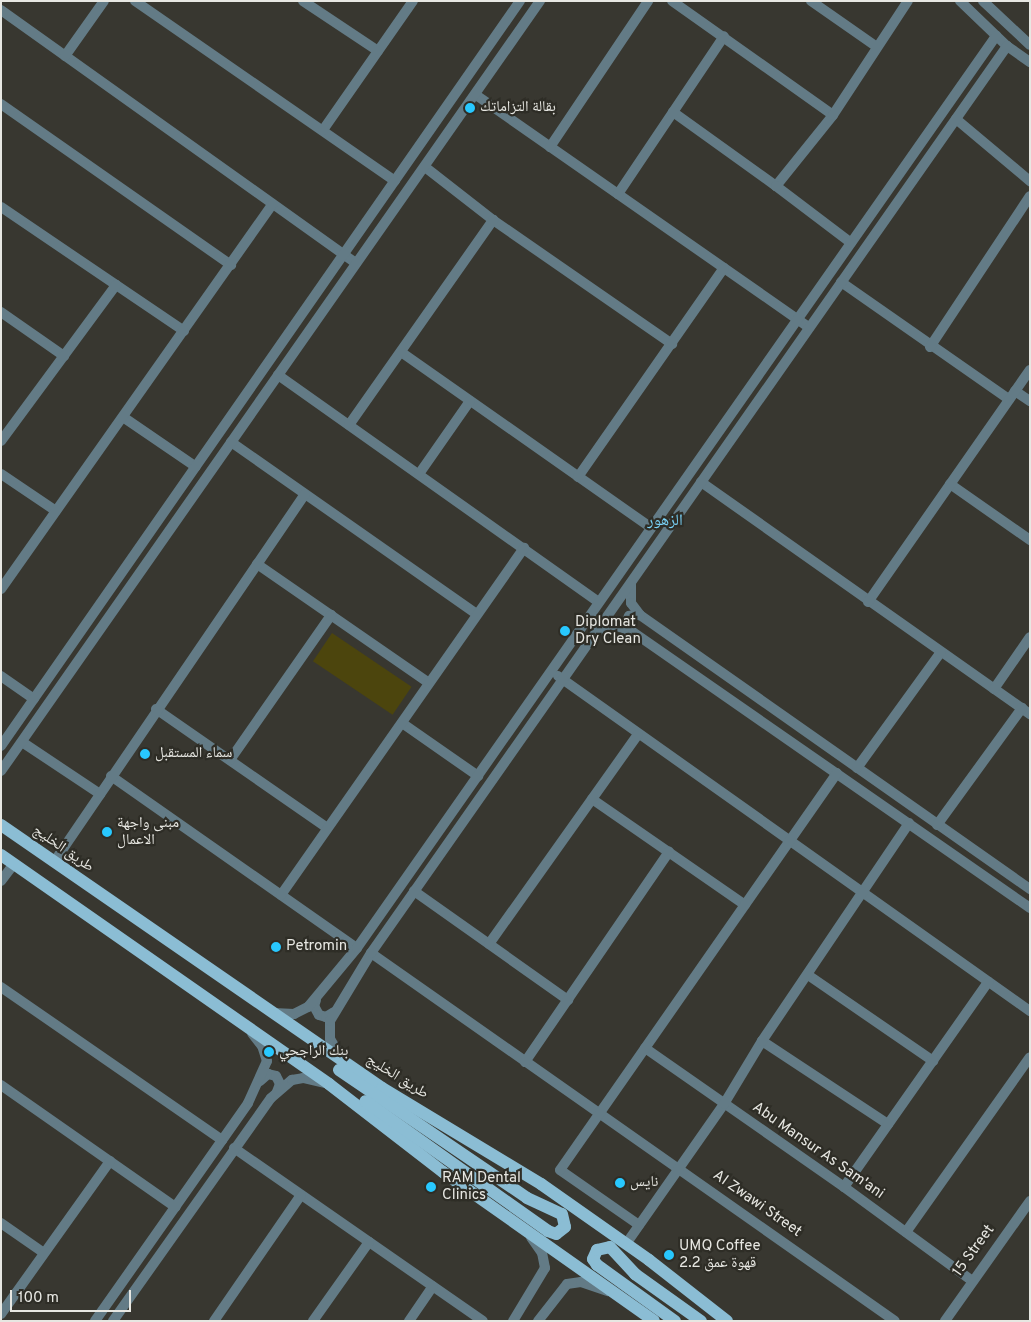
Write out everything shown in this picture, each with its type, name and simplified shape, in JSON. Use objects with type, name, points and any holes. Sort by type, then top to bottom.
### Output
[{"type":"main road","name":"طريق الخليج","points":[[1,825],[267,1012],[346,1064],[514,1166],[626,1244],[726,1321]]},
{"type":"main road","points":[[1,855],[329,1084],[528,1232],[654,1321]]},
{"type":"main road","points":[[289,1026],[324,1059],[398,1111],[527,1198],[562,1214],[565,1227],[556,1234],[548,1231],[347,1088],[300,1064]]},
{"type":"main road","points":[[675,1321],[597,1265],[593,1259],[597,1250],[610,1248],[635,1274],[701,1321]]},
{"type":"street","points":[[65,56],[104,1]]},
{"type":"street","points":[[135,1],[395,180]]},
{"type":"street","points":[[323,130],[413,1]]},
{"type":"street","points":[[11,758],[4,751],[2,744],[520,1]]},
{"type":"street","points":[[1,771],[540,1]]},
{"type":"street","points":[[550,147],[648,1]]},
{"type":"street","points":[[672,1],[833,114]]},
{"type":"street","points":[[811,1],[877,47]]},
{"type":"street","points":[[776,186],[833,114],[908,1]]},
{"type":"street","points":[[960,1],[1007,46],[1030,62]]},
{"type":"street","points":[[983,1],[1030,45]]},
{"type":"street","points":[[307,2],[378,51]]},
{"type":"street","points":[[1,10],[356,263]]},
{"type":"street","points":[[618,194],[724,36]]},
{"type":"street","points":[[267,1012],[294,1014],[316,1000],[357,948],[996,36]]},
{"type":"street","points":[[346,1064],[332,1046],[328,1033],[334,1012],[371,953],[1007,46]]},
{"type":"street","points":[[476,95],[809,327]]},
{"type":"street","points":[[1,104],[231,265]]},
{"type":"street","points":[[673,112],[851,243]]},
{"type":"street","points":[[956,119],[1030,181]]},
{"type":"street","points":[[425,167],[493,220],[672,344]]},
{"type":"street","points":[[930,347],[1030,196]]},
{"type":"street","points":[[3,584],[56,512],[273,204]]},
{"type":"street","points":[[1,207],[184,331]]},
{"type":"street","points":[[349,425],[493,220]]},
{"type":"street","points":[[578,477],[724,268]]},
{"type":"street","points":[[841,282],[930,347],[1012,395],[1030,401]]},
{"type":"street","points":[[1,441],[116,285]]},
{"type":"street","points":[[1,312],[64,356]]},
{"type":"street","points":[[401,352],[651,528]]},
{"type":"street","points":[[868,602],[1030,370]]},
{"type":"street","points":[[278,375],[599,602]]},
{"type":"street","points":[[419,474],[470,401]]},
{"type":"street","points":[[123,417],[196,467]]},
{"type":"street","points":[[231,442],[477,614]]},
{"type":"street","points":[[1,474],[56,512]]},
{"type":"street","points":[[701,482],[868,602],[1026,711],[938,825]]},
{"type":"street","points":[[950,484],[1030,540]]},
{"type":"street","points":[[54,862],[156,709],[305,494]]},
{"type":"street","points":[[281,895],[524,548]]},
{"type":"street","points":[[257,564],[429,683]]},
{"type":"street","points":[[631,582],[630,597],[640,615],[1030,890]]},
{"type":"street","points":[[230,760],[331,615]]},
{"type":"street","points":[[630,630],[626,622],[629,616],[640,615]]},
{"type":"street","points":[[596,631],[610,624],[630,630],[1030,908]]},
{"type":"street","points":[[583,625],[574,649],[559,672],[562,680],[1030,1012]]},
{"type":"street","points":[[994,689],[1030,637]]},
{"type":"street","points":[[857,768],[941,652]]},
{"type":"street","points":[[1,676],[34,699]]},
{"type":"street","points":[[156,709],[327,828]]},
{"type":"street","points":[[402,723],[478,776]]},
{"type":"street","points":[[488,944],[638,734]]},
{"type":"street","points":[[22,742],[100,794]]},
{"type":"street","points":[[639,1225],[560,1170],[837,773]]},
{"type":"street","points":[[111,776],[357,948]]},
{"type":"street","points":[[592,799],[745,905]]},
{"type":"street","points":[[626,1244],[724,1104],[762,1041],[910,823]]},
{"type":"street","points":[[525,1062],[668,852]]},
{"type":"street","points":[[1,881],[14,864]]},
{"type":"street","points":[[414,891],[568,1000]]},
{"type":"street","name":"Al Zwawi Street","points":[[371,953],[599,1114],[679,1167],[895,1321]]},
{"type":"street","points":[[808,974],[933,1060]]},
{"type":"street","points":[[844,1187],[988,982]]},
{"type":"street","points":[[1,987],[222,1140]]},
{"type":"street","points":[[316,1000],[314,1006],[319,1015],[326,1017],[334,1012]]},
{"type":"street","points":[[248,1028],[266,1054],[266,1066],[259,1084]]},
{"type":"street","points":[[762,1041],[888,1124]]},
{"type":"street","name":"Abu Mansur As Sam'ani","points":[[645,1048],[844,1187],[971,1280]]},
{"type":"street","points":[[906,1232],[1030,1057]]},
{"type":"street","points":[[95,1321],[222,1140],[265,1075],[276,1076],[280,1084],[275,1095]]},
{"type":"street","points":[[113,1321],[234,1148],[275,1095],[287,1083],[298,1078],[329,1084]]},
{"type":"street","points":[[1,1085],[175,1207]]},
{"type":"street","points":[[234,1148],[483,1321]]},
{"type":"street","points":[[1,1314],[110,1161]]},
{"type":"street","points":[[214,1321],[301,1195]]},
{"type":"street","name":"15 Street","points":[[945,1321],[971,1280],[1030,1201]]},
{"type":"street","points":[[1,1223],[44,1253]]},
{"type":"street","points":[[513,1321],[545,1268],[542,1253],[528,1232]]},
{"type":"street","points":[[313,1321],[369,1242]]},
{"type":"street","points":[[538,1321],[560,1290],[572,1282],[581,1282],[614,1293]]},
{"type":"street","points":[[409,1321],[433,1286]]},
{"type":"shaded area","points":[[332,633],[412,687],[393,715],[313,661]]},
{"type":"place","name":"بقالة التزاماتك","points":[[470,108]]},
{"type":"place","name":"Diplomat Dry Clean","points":[[565,631]]},
{"type":"place","name":"سماء المستقبل","points":[[145,754]]},
{"type":"place","name":"مبنى واجهة الاعمال","points":[[107,832]]},
{"type":"place","name":"Petromin","points":[[276,947]]},
{"type":"place","name":"بنك الراجحي","points":[[269,1052]]},
{"type":"place","name":"نايس","points":[[620,1183]]},
{"type":"place","name":"RAM Dental Clinics","points":[[431,1187]]},
{"type":"place","name":"UMQ Coffee 2.2 قهوة عمق","points":[[669,1255]]},
{"type":"district","name":"الزهور","points":[[665,521]]}]
